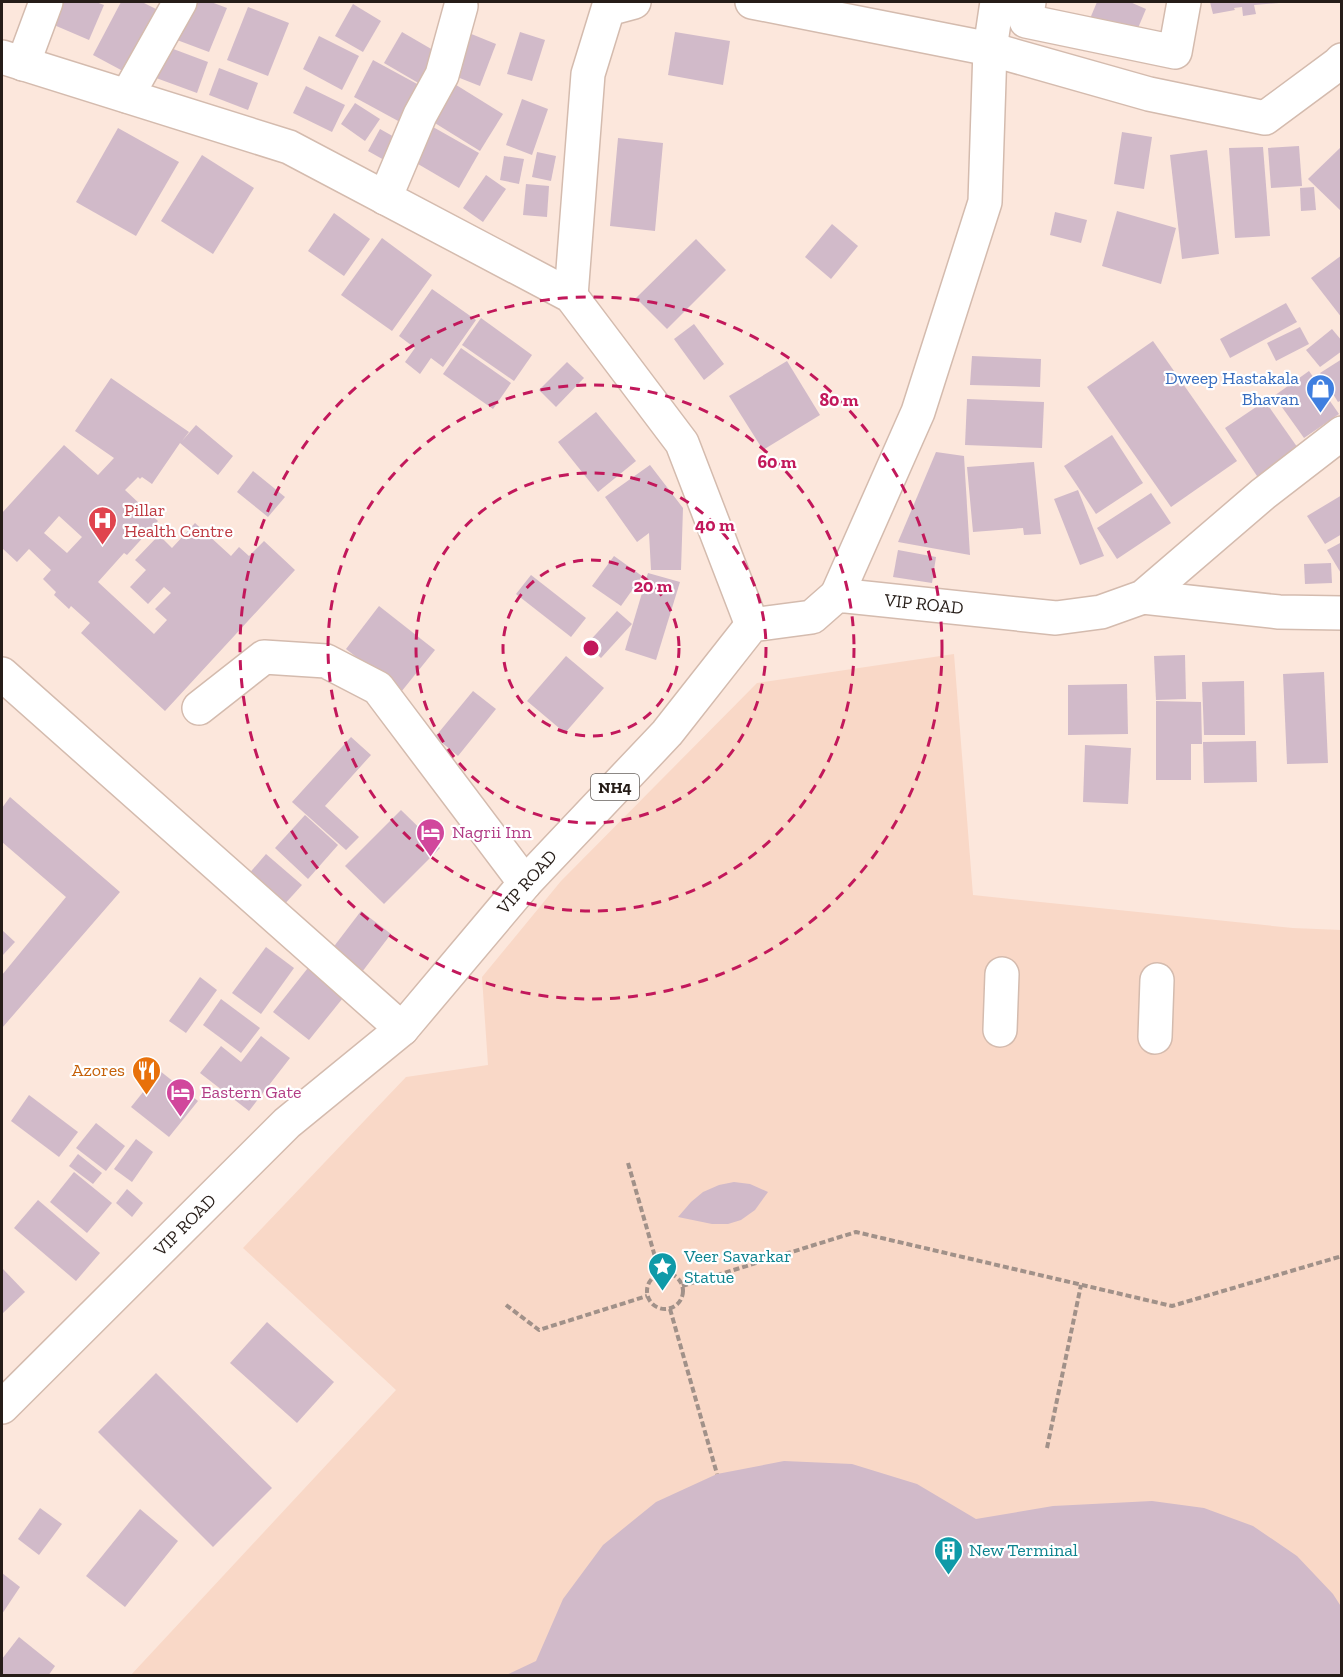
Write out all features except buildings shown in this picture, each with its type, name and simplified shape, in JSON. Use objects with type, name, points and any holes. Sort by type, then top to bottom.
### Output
[{"type":"main road","points":[[46,2],[12,61],[289,147],[571,296],[682,443],[753,625],[812,616],[837,595],[918,412],[985,202],[990,49],[997,2]]},
{"type":"main road","points":[[127,96],[180,2]]},
{"type":"main road","points":[[571,296],[588,74],[609,9],[634,2]]},
{"type":"main road","points":[[753,2],[990,49],[1149,94],[1265,118],[1341,60]]},
{"type":"main road","points":[[1029,2],[1026,21],[1175,52],[1184,2]]},
{"type":"main road","points":[[385,198],[420,116],[442,75],[461,6]]},
{"type":"main road","name":"VIP ROAD","points":[[837,595],[1056,618],[1101,612],[1143,597],[1263,495],[1341,433]]},
{"type":"main road","name":"VIP ROAD","points":[[1143,597],[1279,612],[1341,613]]},
{"type":"main road","name":"VIP ROAD","points":[[2,1407],[287,1123],[402,1029],[525,883],[667,733],[753,625]]},
{"type":"main road","points":[[199,708],[264,657],[326,661],[378,688],[525,883]]},
{"type":"main road","points":[[3,679],[402,1029]]},
{"type":"main road","points":[[1000,1030],[1002,974]]},
{"type":"main road","points":[[1155,1037],[1157,980]]},
{"type":"path","points":[[628,1163],[660,1274]]},
{"type":"path","points":[[682,1286],[856,1232],[1173,1306],[1341,1256]]},
{"type":"path","points":[[660,1274],[674,1275],[682,1286],[683,1295],[680,1301],[670,1309],[662,1310],[656,1307],[647,1296],[647,1286],[654,1276],[660,1274]]},
{"type":"path","points":[[1047,1448],[1081,1285]]},
{"type":"path","points":[[506,1305],[539,1330],[647,1296]]},
{"type":"path","points":[[670,1309],[717,1474]]},
{"type":"shaded area","points":[[954,654],[973,895],[1293,928],[1341,930],[1341,1675],[130,1676],[396,1390],[243,1248],[406,1077],[488,1065],[482,977],[561,881],[757,683]]},
{"type":"place","name":"Dweep Hastakala Bhavan","points":[[1320,414]]},
{"type":"place","name":"Pillar Health Centre","points":[[103,546]]},
{"type":"place","name":"Nagrii Inn","points":[[431,858]]},
{"type":"place","name":"Azores","points":[[146,1096]]},
{"type":"place","name":"Eastern Gate","points":[[180,1118]]},
{"type":"place","name":"Veer Savarkar Statue","points":[[663,1292]]},
{"type":"place","name":"New Terminal","points":[[948,1576]]}]
